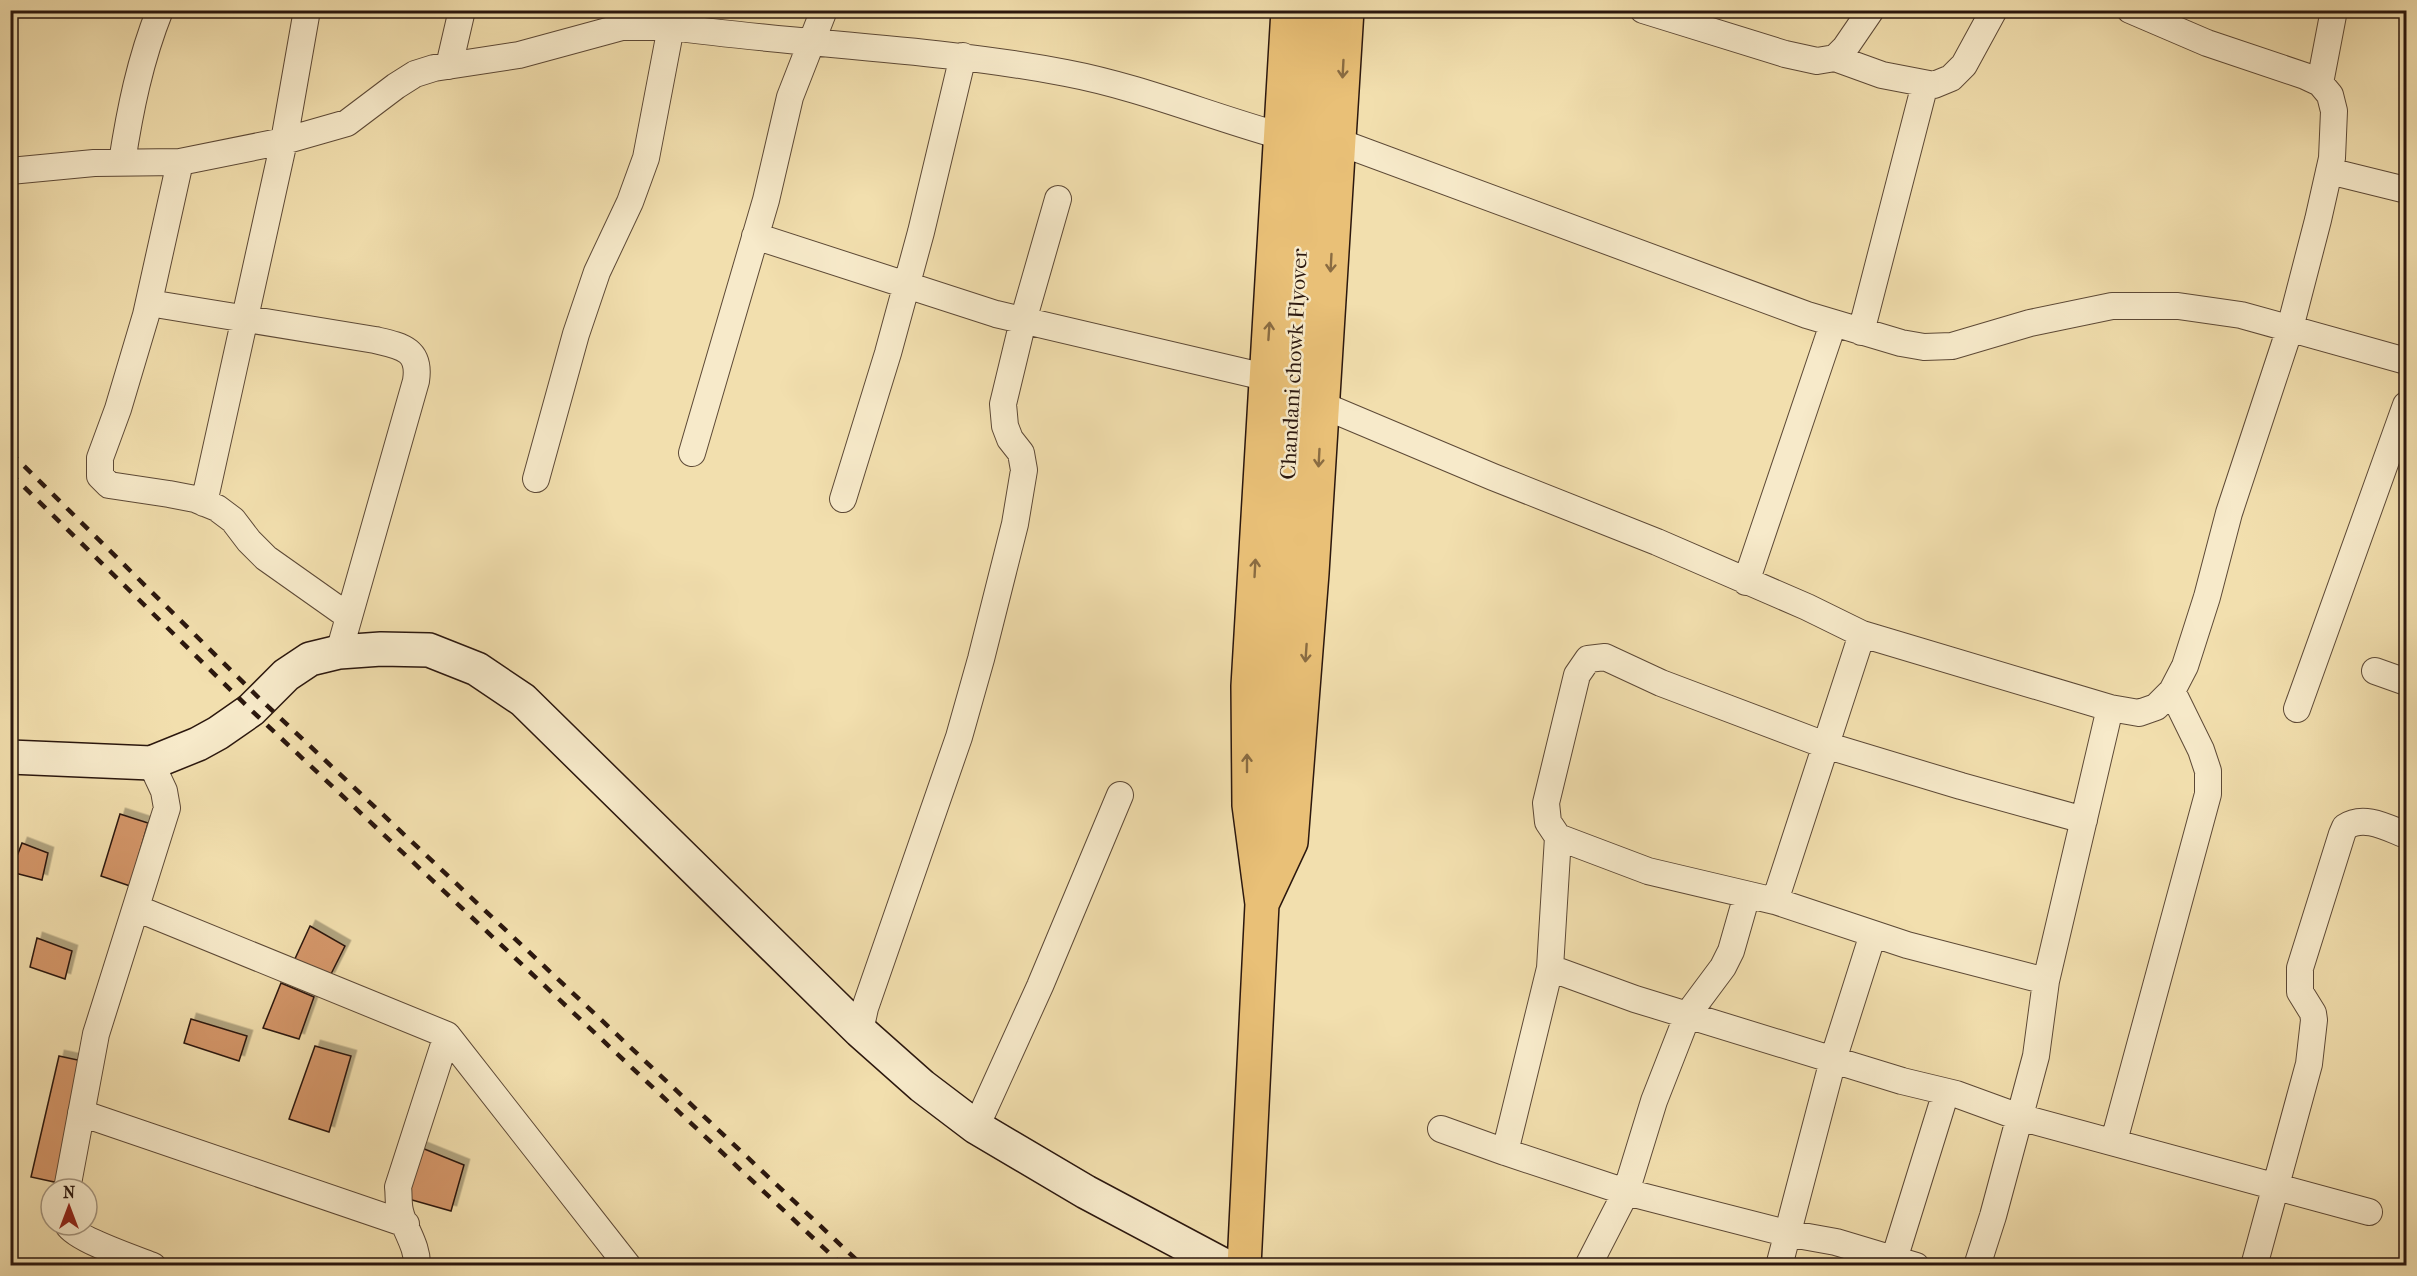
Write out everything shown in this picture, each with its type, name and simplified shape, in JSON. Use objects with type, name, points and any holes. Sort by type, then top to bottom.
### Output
[{"type":"main road","points":[[1244,1266],[1262,904],[1249,805],[1248,686],[1288,10]]},
{"type":"main road","name":"Chandani chowk Flyover","points":[[1262,904],[1316,10]]},
{"type":"main road","points":[[1262,904],[1291,842],[1312,573],[1347,10]]},
{"type":"main road","points":[[11,762],[151,764],[218,733],[251,710],[286,675],[310,659],[339,652],[381,649],[429,650],[477,669],[524,700],[860,1031],[922,1086],[976,1127],[1086,1192],[1225,1266]]},
{"type":"street","points":[[122,162],[129,115],[144,51],[159,10]]},
{"type":"street","points":[[204,503],[284,141],[308,10]]},
{"type":"street","points":[[449,66],[462,10]]},
{"type":"street","points":[[602,10],[622,27]]},
{"type":"street","points":[[692,453],[755,236],[790,97],[824,10]]},
{"type":"street","points":[[1643,10],[1785,54],[1817,61],[1835,58],[1882,75],[1934,86],[1951,78],[1964,65],[1994,10]]},
{"type":"street","points":[[1835,58],[1845,48],[1871,10]]},
{"type":"street","points":[[1322,405],[1493,477],[1657,542],[1807,607],[1863,634],[2110,708],[2139,713],[2156,707],[2172,691],[2185,666],[2229,513],[2290,328],[2332,158],[2334,111],[2330,95],[2320,83],[2272,63],[2207,43],[2130,10]]},
{"type":"street","points":[[2320,83],[2334,10]]},
{"type":"street","points":[[10,171],[122,162],[180,162],[284,141],[347,123],[415,74],[434,68],[519,55],[622,27],[673,19],[812,43],[963,56],[1106,81],[1281,136]]},
{"type":"street","points":[[536,479],[576,334],[597,272],[630,201],[646,158],[673,19]]},
{"type":"street","points":[[843,500],[888,353],[963,56]]},
{"type":"street","points":[[1861,332],[1925,84]]},
{"type":"street","points":[[1339,142],[1833,324],[1901,343],[1924,347],[1952,346],[1997,331],[2112,306],[2178,306],[2241,315],[2406,361]]},
{"type":"street","points":[[180,162],[148,303],[118,409],[100,458],[100,476],[109,485],[169,494],[218,508],[233,520],[266,558],[348,616]]},
{"type":"street","points":[[2329,171],[2406,190]]},
{"type":"street","points":[[860,1031],[865,1008],[962,726],[1015,524],[1024,470],[1021,453],[1010,439],[1005,426],[1003,404],[1023,321],[1058,199]]},
{"type":"street","points":[[755,236],[1023,321],[1170,353],[1266,377]]},
{"type":"street","points":[[148,303],[401,346],[413,356],[418,368],[339,652]]},
{"type":"street","points":[[1746,582],[1833,324]]},
{"type":"street","points":[[2297,709],[2406,405]]},
{"type":"street","points":[[1775,902],[1863,634]]},
{"type":"street","points":[[2046,981],[1873,934],[1775,902],[1647,871],[1558,837],[1548,822],[1546,803],[1577,675],[1588,659],[1605,657],[1661,684],[1825,745],[2084,820]]},
{"type":"street","points":[[2375,671],[2406,682]]},
{"type":"street","points":[[2114,1141],[2208,794],[2208,771],[2201,750],[2172,691]]},
{"type":"street","points":[[1977,1266],[1993,1216],[2036,1056],[2046,981],[2110,708]]},
{"type":"street","points":[[69,1177],[96,1034],[167,808],[164,791],[151,764]]},
{"type":"street","points":[[976,1127],[1040,986],[1120,795]]},
{"type":"street","points":[[2254,1266],[2309,1064],[2314,1027],[2313,1013],[2300,992],[2300,968],[2342,834],[2345,827],[2360,822],[2370,822],[2406,835]]},
{"type":"street","points":[[1505,1152],[1550,968],[1558,837]]},
{"type":"street","points":[[1588,1266],[1626,1192],[1654,1101],[1688,1014],[1727,959],[1739,928],[1747,895]]},
{"type":"street","points":[[136,908],[447,1035],[628,1266]]},
{"type":"street","points":[[1779,1266],[1833,1060],[1873,934]]},
{"type":"street","points":[[1550,968],[1635,999],[1833,1060],[1947,1092],[2019,1117],[2369,1212]]},
{"type":"street","points":[[417,1266],[417,1258],[400,1211],[398,1187],[447,1035]]},
{"type":"street","points":[[1441,1129],[1626,1192],[1786,1233],[1836,1242],[1900,1264],[1947,1092]]},
{"type":"street","points":[[81,1113],[406,1224]]},
{"type":"street","points":[[84,1237],[153,1266]]},
{"type":"building","points":[[120,814],[148,823],[130,886],[101,876]]},
{"type":"building","points":[[22,843],[48,853],[42,880],[11,872]]},
{"type":"building","points":[[310,926],[345,946],[329,978],[294,961]]},
{"type":"building","points":[[37,938],[72,951],[65,979],[30,967]]},
{"type":"building","points":[[281,983],[314,997],[299,1039],[263,1028]]},
{"type":"building","points":[[191,1019],[247,1036],[239,1061],[184,1043]]},
{"type":"building","points":[[315,1046],[351,1056],[329,1132],[289,1119]]},
{"type":"building","points":[[59,1056],[87,1062],[60,1177],[31,1177]]},
{"type":"building","points":[[417,1146],[464,1165],[451,1211],[405,1198]]},
{"type":"railway","points":[[10,452],[260,699],[863,1266]]},
{"type":"railway","points":[[10,473],[251,710],[843,1266]]}]
